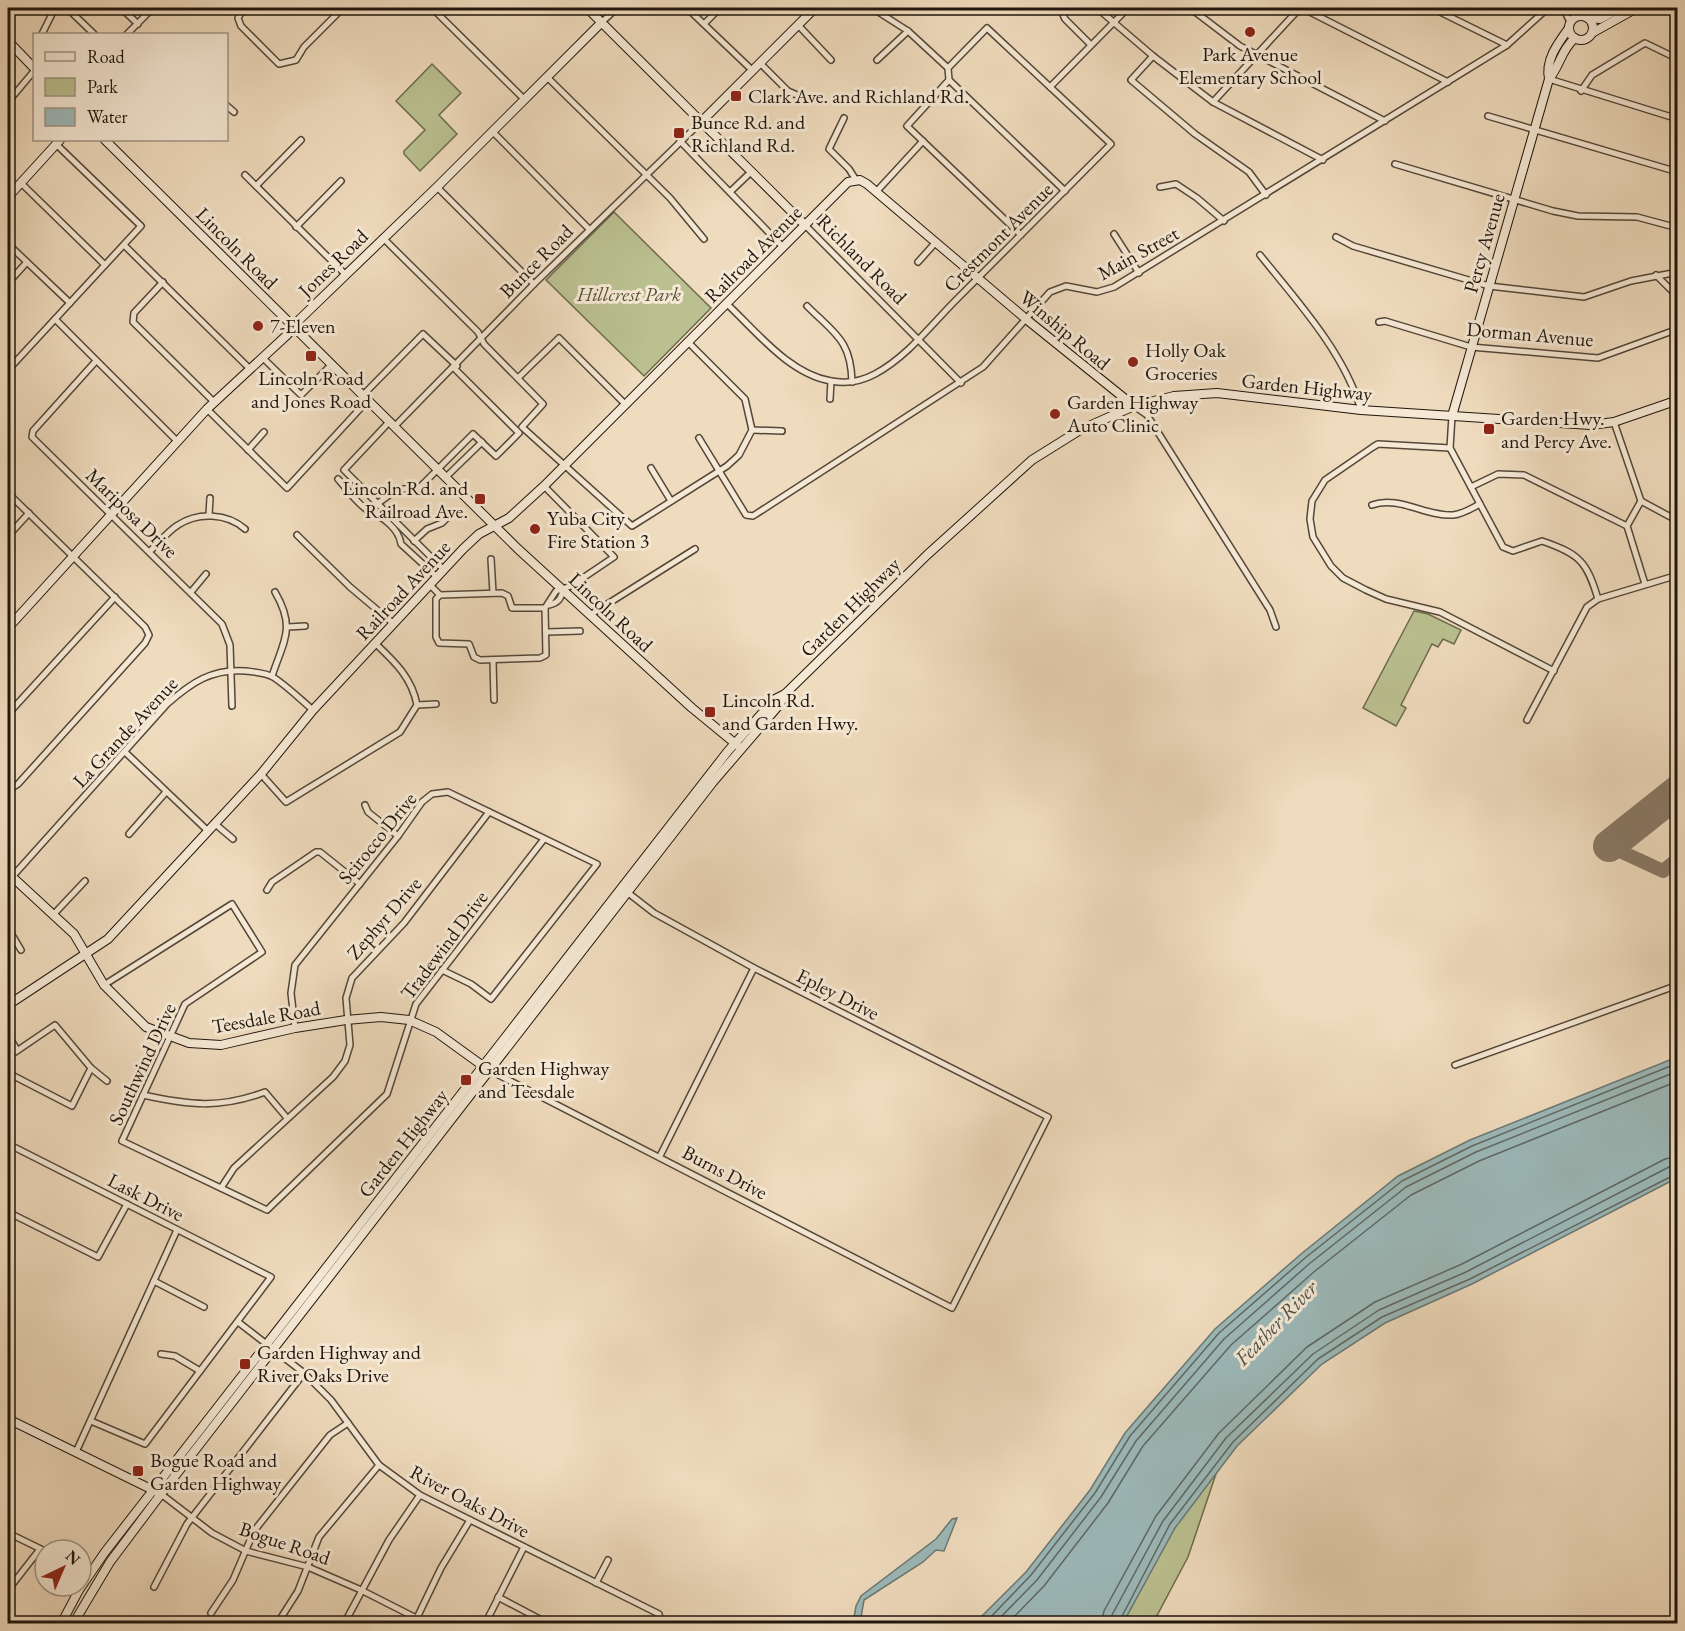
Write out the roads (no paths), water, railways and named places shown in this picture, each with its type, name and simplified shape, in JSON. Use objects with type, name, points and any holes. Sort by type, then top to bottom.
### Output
[{"type":"street","points":[[42,33],[55,8]]},
{"type":"street","points":[[67,8],[93,33]]},
{"type":"street","points":[[121,8],[138,24]]},
{"type":"street","points":[[129,33],[153,8]]},
{"type":"street","points":[[244,8],[238,18],[241,26],[279,64],[287,64],[296,60],[304,47],[343,8]]},
{"type":"street","points":[[432,8],[525,100]]},
{"type":"street","name":"Richland Road","points":[[587,8],[961,383]]},
{"type":"street","name":"Jones Road","points":[[8,628],[207,409],[263,358],[345,274],[437,188],[617,8]]},
{"type":"street","points":[[687,8],[753,71]]},
{"type":"street","points":[[704,24],[720,8]]},
{"type":"street","points":[[702,121],[815,8]]},
{"type":"street","points":[[872,8],[908,31],[948,68],[949,80],[1065,191]]},
{"type":"street","points":[[1060,8],[1065,19],[1091,45]]},
{"type":"street","points":[[1097,8],[1153,56],[1213,102],[1323,160]]},
{"type":"street","points":[[948,68],[987,28],[1050,87],[1128,8]]},
{"type":"street","points":[[1190,8],[1214,28],[1256,54],[1385,121]]},
{"type":"street","points":[[1213,102],[1301,8],[1448,82]]},
{"type":"street","points":[[1432,8],[1508,45]]},
{"type":"street","name":"Main Street","points":[[718,472],[746,515],[753,516],[983,367],[1044,298],[1058,288],[1075,286],[1097,292],[1106,291],[1139,273],[1508,45],[1548,8]]},
{"type":"street","points":[[1563,8],[1575,38],[1587,38],[1637,8]]},
{"type":"street","points":[[1570,8],[1593,25],[1592,33]]},
{"type":"street","points":[[1570,25],[1585,17],[1600,19],[1621,8]]},
{"type":"street","points":[[798,25],[831,60]]},
{"type":"street","name":"Percy Avenue","points":[[1549,79],[1547,72],[1552,55],[1570,25]]},
{"type":"street","points":[[877,60],[908,31]]},
{"type":"street","name":"Percy Avenue","points":[[1452,416],[1549,79],[1554,73],[1564,48],[1575,38]]},
{"type":"street","points":[[8,41],[33,66]]},
{"type":"street","points":[[1581,91],[1592,75],[1645,43],[1677,59]]},
{"type":"street","points":[[1153,56],[1131,80],[1195,134],[1249,172],[1266,195]]},
{"type":"street","points":[[760,63],[788,91],[797,95]]},
{"type":"street","points":[[8,102],[33,68]]},
{"type":"street","points":[[547,77],[676,204],[704,239]]},
{"type":"street","points":[[1549,79],[1581,91],[1677,119]]},
{"type":"street","points":[[949,80],[907,126],[1021,235]]},
{"type":"street","name":"Crestmont Avenue","points":[[726,303],[792,364],[806,374],[831,381],[852,382],[875,374],[891,364],[1111,144],[1050,87]]},
{"type":"street","points":[[228,107],[234,112]]},
{"type":"street","points":[[1488,116],[1677,172]]},
{"type":"street","points":[[844,118],[829,148],[856,180]]},
{"type":"street","name":"Bunce Road","points":[[377,504],[344,470],[455,367],[589,229],[702,121]]},
{"type":"street","points":[[493,132],[589,229]]},
{"type":"street","points":[[256,186],[301,140]]},
{"type":"street","name":"Lincoln Road","points":[[108,141],[495,526],[692,708],[738,745]]},
{"type":"street","points":[[680,141],[783,247]]},
{"type":"street","points":[[876,192],[923,141]]},
{"type":"street","points":[[8,197],[58,142],[141,226],[8,370]]},
{"type":"street","points":[[1395,164],[1578,216],[1620,214],[1677,228]]},
{"type":"street","points":[[730,192],[752,171]]},
{"type":"street","points":[[245,175],[345,274]]},
{"type":"street","name":"Winship Road","points":[[856,180],[863,181],[1026,319],[1148,415],[1270,610],[1276,627]]},
{"type":"street","name":"Railroad Avenue","points":[[8,1005],[108,939],[261,774],[313,710],[471,541],[509,518],[544,486],[844,185],[856,180]]},
{"type":"street","points":[[296,227],[341,181]]},
{"type":"street","points":[[21,183],[105,265]]},
{"type":"street","points":[[1160,187],[1176,184],[1224,221]]},
{"type":"street","points":[[437,188],[534,284]]},
{"type":"street","points":[[1114,234],[1139,273]]},
{"type":"street","points":[[1336,237],[1353,246],[1489,286],[1584,297],[1656,275],[1677,272]]},
{"type":"street","points":[[383,238],[478,332],[543,404],[522,427],[632,526],[718,472],[739,455],[752,430],[745,399],[688,342]]},
{"type":"street","points":[[918,262],[936,242]]},
{"type":"street","points":[[8,244],[70,303]]},
{"type":"street","points":[[124,245],[250,369]]},
{"type":"street","points":[[1260,255],[1306,313],[1332,352],[1355,392],[1361,410]]},
{"type":"street","points":[[8,283],[27,262]]},
{"type":"street","points":[[1656,275],[1677,297]]},
{"type":"street","points":[[163,282],[134,313],[133,322],[214,402]]},
{"type":"street","points":[[807,306],[847,345],[852,363],[852,382]]},
{"type":"street","points":[[55,319],[177,441]]},
{"type":"street","name":"Dorman Avenue","points":[[1379,322],[1385,321],[1471,347],[1598,358],[1677,329]]},
{"type":"street","points":[[207,409],[287,488],[423,334],[519,433],[496,456],[473,434],[420,487],[396,490],[377,504],[444,570]]},
{"type":"street","points":[[518,378],[559,338],[626,405]]},
{"type":"street","points":[[263,358],[301,395],[332,364]]},
{"type":"street","name":"Mariposa Drive","points":[[96,361],[33,431],[32,437],[150,551],[226,631],[231,670],[232,706]]},
{"type":"street","points":[[830,399],[831,381]]},
{"type":"street","name":"Garden Highway","points":[[61,1623],[99,1561],[153,1490],[775,699],[785,694],[927,555],[1032,460],[1080,430],[1134,406],[1174,396],[1218,393],[1361,410],[1591,426],[1614,422],[1677,400]]},
{"type":"street","points":[[1452,416],[1450,448],[1505,549],[1518,550],[1542,542],[1579,558],[1589,570],[1599,599]]},
{"type":"street","points":[[1614,422],[1641,501],[1677,521]]},
{"type":"street","points":[[752,430],[782,431]]},
{"type":"street","points":[[248,450],[264,432]]},
{"type":"street","points":[[699,438],[718,472]]},
{"type":"street","points":[[446,477],[482,442]]},
{"type":"street","points":[[1450,448],[1378,444],[1325,480],[1312,501],[1310,519],[1313,537],[1331,566],[1343,578],[1391,600],[1440,612],[1554,671]]},
{"type":"street","points":[[651,468],[672,501]]},
{"type":"street","points":[[1471,487],[1498,474],[1524,476],[1627,526]]},
{"type":"street","points":[[338,479],[369,511],[376,512],[400,536],[401,544],[437,577]]},
{"type":"street","points":[[438,597],[506,594],[512,608],[547,607],[556,603],[563,590],[614,557],[544,486]]},
{"type":"street","points":[[8,493],[145,627],[149,635],[146,643],[18,784],[12,788],[8,787]]},
{"type":"street","points":[[209,515],[210,498]]},
{"type":"street","points":[[1641,501],[1627,526],[1645,584]]},
{"type":"street","points":[[1372,505],[1384,502],[1449,515],[1462,513],[1480,504]]},
{"type":"street","points":[[8,536],[29,513]]},
{"type":"street","points":[[150,551],[176,526],[209,515],[239,524],[245,529]]},
{"type":"street","points":[[414,541],[431,526],[442,523],[450,516]]},
{"type":"street","points":[[297,535],[350,587],[394,624]]},
{"type":"street","points":[[590,615],[695,549]]},
{"type":"street","points":[[491,559],[493,593]]},
{"type":"street","points":[[191,592],[206,574]]},
{"type":"street","points":[[1527,720],[1583,612],[1599,599],[1677,575]]},
{"type":"street","points":[[428,587],[438,597],[438,641],[442,644],[470,644],[477,659],[544,657],[548,651],[547,607]]},
{"type":"street","points":[[275,592],[283,607],[288,627],[272,676],[313,710]]},
{"type":"street","points":[[8,714],[115,597]]},
{"type":"street","points":[[288,627],[305,626]]},
{"type":"street","points":[[547,632],[580,631]]},
{"type":"street","points":[[261,774],[286,802],[400,732],[417,705],[414,689],[404,674],[375,644]]},
{"type":"street","points":[[493,660],[494,700]]},
{"type":"street","name":"La Grande Avenue","points":[[10,875],[125,752],[166,704],[189,685],[210,674],[231,670],[272,676]]},
{"type":"street","points":[[417,705],[436,704]]},
{"type":"street","points":[[125,752],[208,831]]},
{"type":"street","points":[[129,834],[166,792]]},
{"type":"street","name":"Scirocco Drive","points":[[294,1028],[291,993],[295,965],[398,836],[422,802],[432,794],[448,792],[597,864],[491,999],[471,984],[442,970]]},
{"type":"street","points":[[365,805],[368,812],[398,836]]},
{"type":"street","name":"Zephyr Drive","points":[[221,1188],[234,1168],[333,1077],[345,1060],[350,1045],[346,1020],[346,998],[352,978],[404,923],[489,812]]},
{"type":"street","points":[[214,823],[233,839]]},
{"type":"street","name":"Tradewind Drive","points":[[221,1188],[267,1210],[387,1094],[416,1004],[544,839]]},
{"type":"street","points":[[267,890],[272,882],[316,852],[326,856],[360,884]]},
{"type":"street","name":"Teesdale Road","points":[[10,875],[74,934],[104,985],[146,1027],[189,1043],[221,1045],[294,1028],[346,1020],[381,1017],[409,1020],[436,1032],[486,1068]]},
{"type":"street","points":[[53,915],[85,880]]},
{"type":"street","name":"Epley Drive","points":[[624,890],[654,913],[754,968],[1048,1117],[952,1308]]},
{"type":"street","name":"Southwind Drive","points":[[104,985],[232,904],[262,952],[185,1004],[122,1141],[221,1188]]},
{"type":"street","points":[[8,928],[21,950]]},
{"type":"street","points":[[660,1156],[754,968]]},
{"type":"street","points":[[1455,1065],[1677,985]]},
{"type":"street","points":[[8,1057],[55,1025],[91,1068],[107,1081]]},
{"type":"street","points":[[8,1035],[17,1050]]},
{"type":"street","points":[[8,1073],[72,1106],[91,1068]]},
{"type":"street","name":"Garden Highway","points":[[74,1621],[110,1562],[274,1350],[486,1068]]},
{"type":"street","name":"Burns Drive","points":[[486,1068],[952,1308]]},
{"type":"street","points":[[143,1095],[189,1105],[209,1105],[244,1100],[265,1092],[287,1118]]},
{"type":"street","name":"Lask Drive","points":[[8,1144],[271,1277],[238,1322]]},
{"type":"street","points":[[8,1212],[98,1257],[127,1204]]},
{"type":"street","points":[[76,1452],[177,1230]]},
{"type":"street","points":[[154,1281],[204,1307]]},
{"type":"street","points":[[91,1421],[145,1444],[238,1322]]},
{"type":"street","name":"River Oaks Drive","points":[[238,1322],[304,1374],[331,1400],[379,1465],[420,1495],[659,1614],[661,1623]]},
{"type":"street","points":[[161,1354],[175,1356],[200,1371]]},
{"type":"street","points":[[154,1587],[191,1517],[304,1374]]},
{"type":"street","name":"Bogue Road","points":[[8,1419],[161,1494],[212,1533],[246,1551],[308,1567],[362,1590],[415,1621],[428,1623]]},
{"type":"street","points":[[211,1614],[233,1580],[254,1531],[330,1435],[348,1423]]},
{"type":"street","points":[[277,1623],[298,1591],[319,1537],[379,1465]]},
{"type":"street","points":[[344,1623],[389,1540],[420,1495]]},
{"type":"street","points":[[415,1621],[441,1568],[470,1520]]},
{"type":"street","points":[[8,1533],[33,1546]]},
{"type":"street","points":[[485,1623],[524,1547]]},
{"type":"street","points":[[596,1583],[608,1560]]},
{"type":"street","points":[[8,1590],[33,1561]]},
{"type":"street","points":[[498,1597],[549,1623]]},
{"type":"street","points":[[66,1612],[74,1621]]},
{"type":"water","name":"Feather River","points":[[1677,1057],[1677,1178],[1472,1284],[1385,1323],[1322,1364],[1237,1446],[1175,1528],[1123,1623],[975,1623],[1026,1572],[1090,1490],[1125,1433],[1215,1329],[1301,1254],[1398,1176],[1470,1140]]},
{"type":"water","points":[[957,1518],[944,1551],[936,1550],[923,1562],[864,1600],[860,1623],[853,1623],[856,1606],[861,1596],[936,1539],[952,1519]]},
{"type":"place","name":"Park Avenue Elementary School","points":[[1250,32]]},
{"type":"place","name":"Clark Ave. and Richland Rd.","points":[[736,96]]},
{"type":"place","name":"Bunce Rd. and Richland Rd.","points":[[679,133]]},
{"type":"place","name":"7-Eleven","points":[[258,326]]},
{"type":"place","name":"Lincoln Road and Jones Road","points":[[311,356]]},
{"type":"place","name":"Holly Oak Groceries","points":[[1133,362]]},
{"type":"place","name":"Garden Highway Auto Clinic","points":[[1055,414]]},
{"type":"place","name":"Garden Hwy. and Percy Ave.","points":[[1489,429]]},
{"type":"place","name":"Lincoln Rd. and Railroad Ave.","points":[[480,499]]},
{"type":"place","name":"Yuba City Fire Station 3","points":[[535,529]]},
{"type":"place","name":"Lincoln Rd. and Garden Hwy.","points":[[710,712]]},
{"type":"place","name":"Garden Highway and Teesdale","points":[[466,1080]]},
{"type":"place","name":"Garden Highway and River Oaks Drive","points":[[245,1364]]},
{"type":"place","name":"Bogue Road and Garden Highway","points":[[138,1471]]},
{"type":"park label","name":"Hillcrest Park","points":[[629,294]]}]
